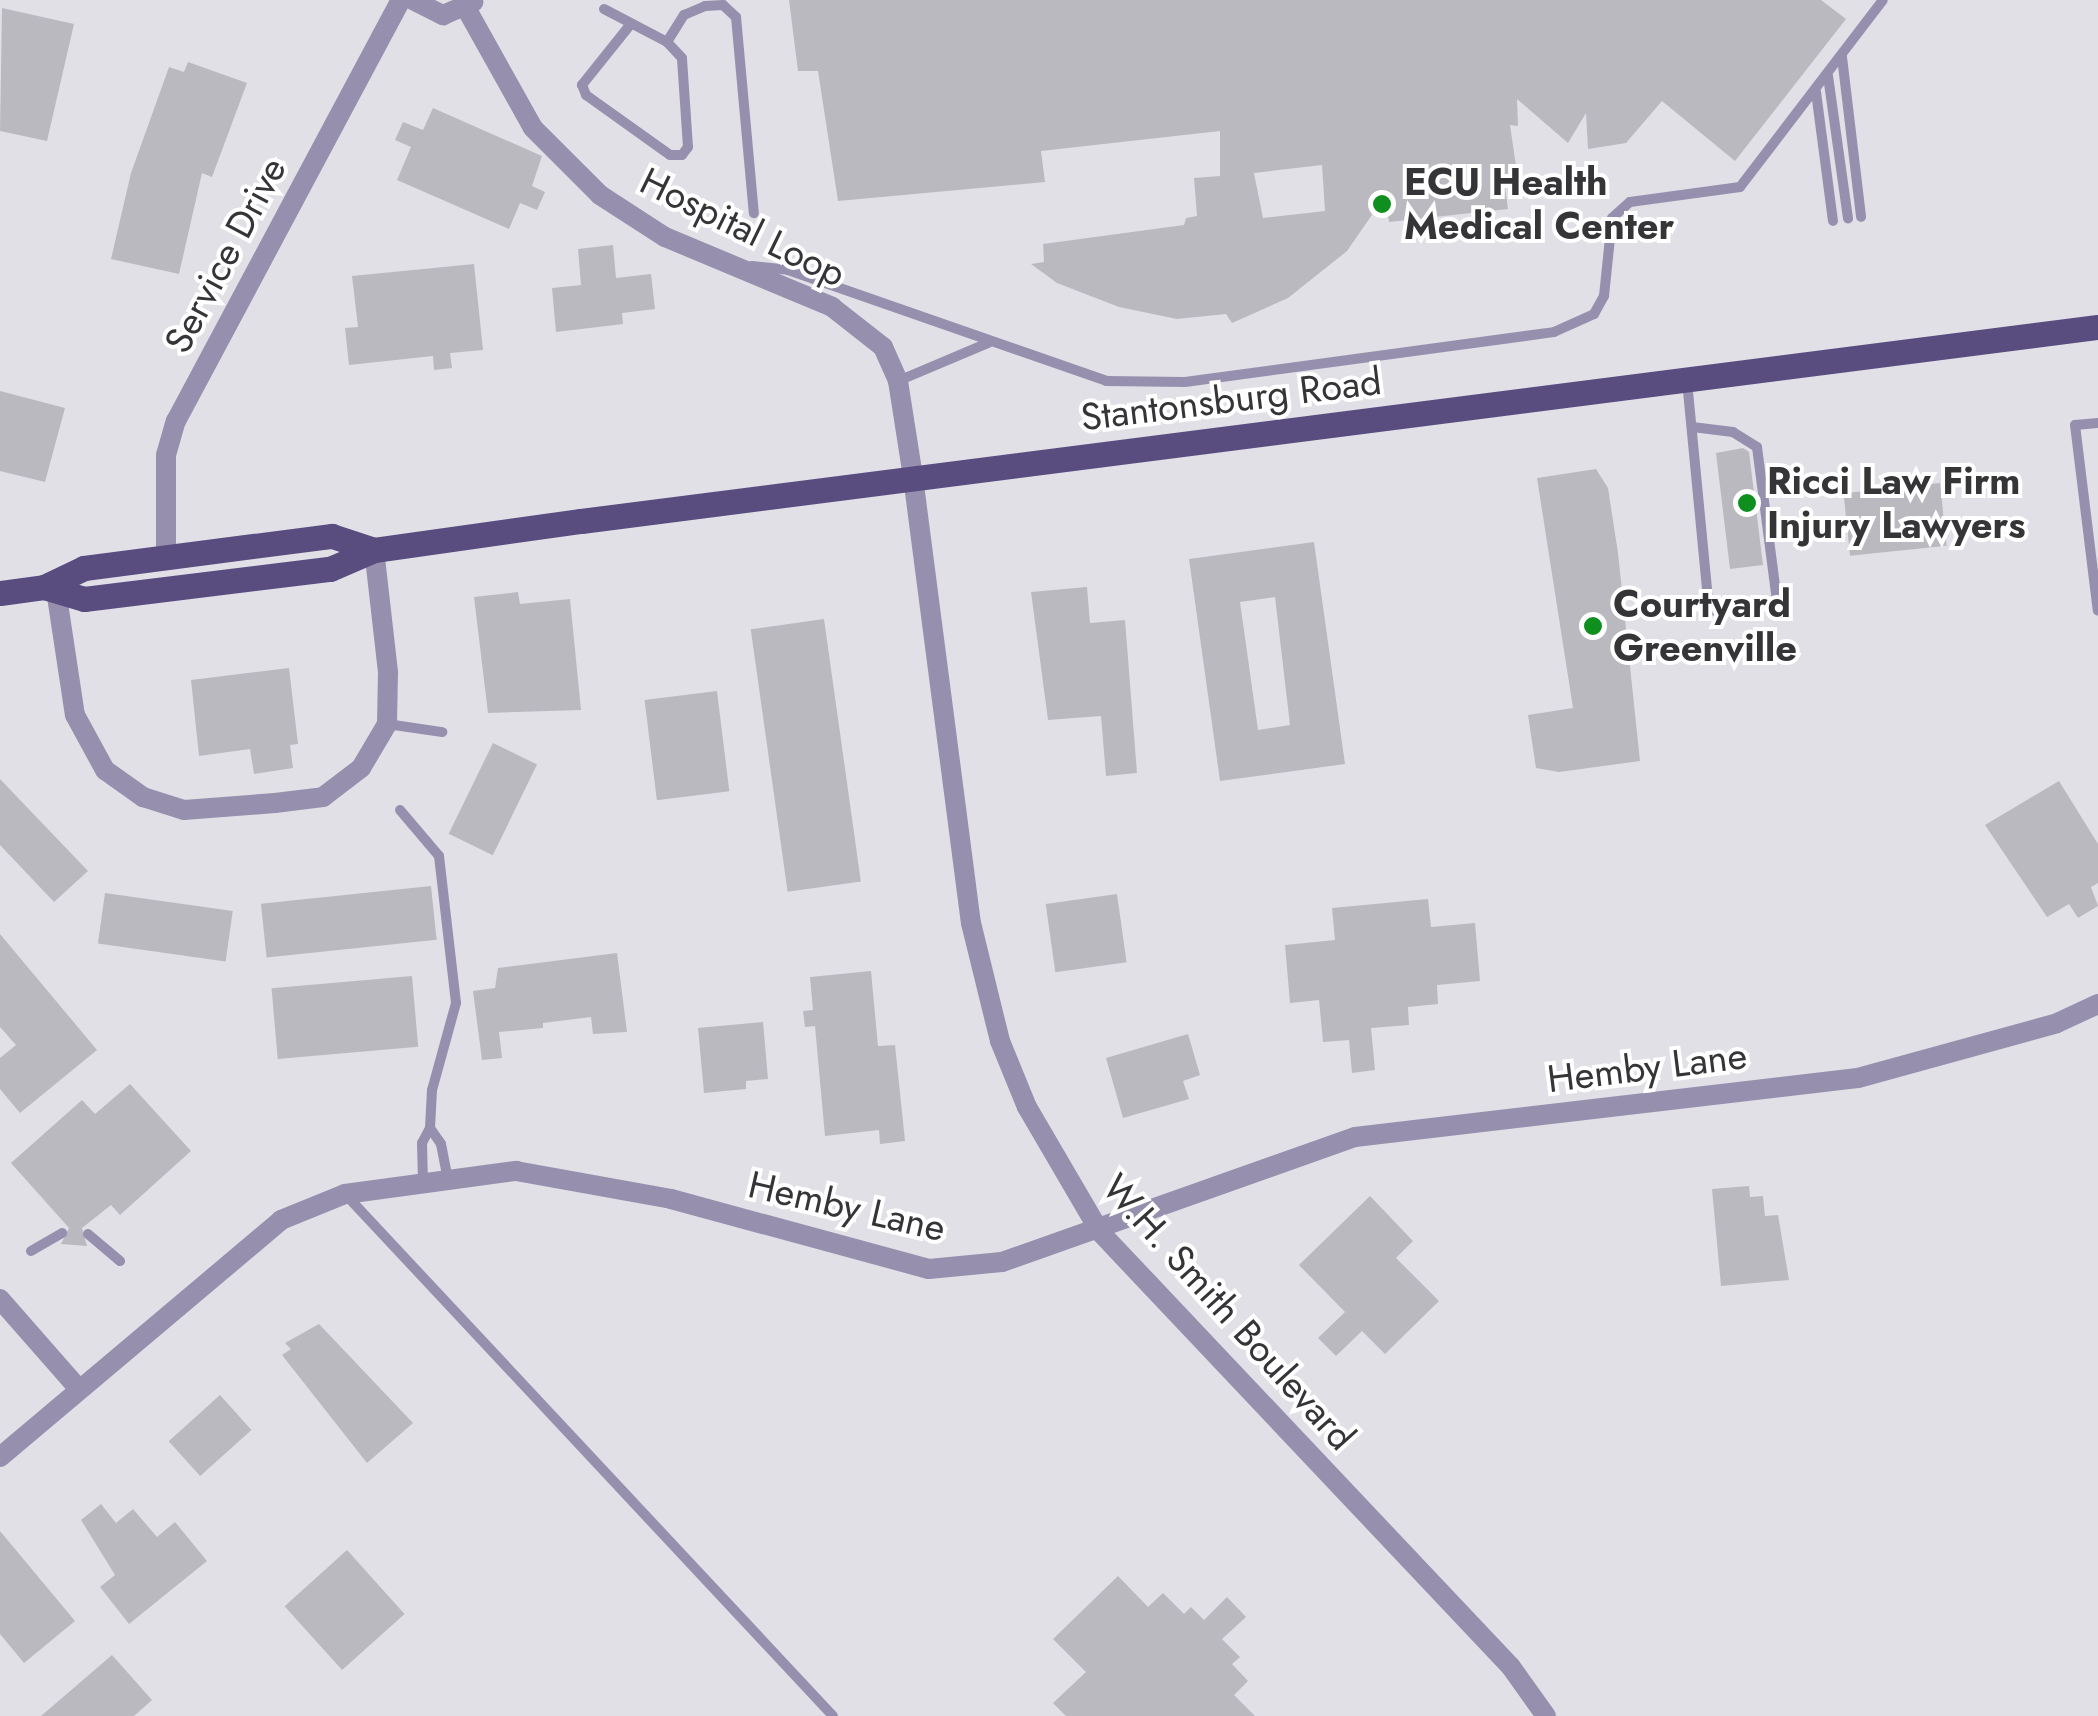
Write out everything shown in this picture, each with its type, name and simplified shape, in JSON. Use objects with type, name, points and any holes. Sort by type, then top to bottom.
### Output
[{"type":"main road","name":"Stantonsburg Road","points":[[0,593],[50,588],[84,599],[330,569],[374,550],[913,477],[2095,328]]},
{"type":"main road","name":"Stantonsburg Road","points":[[50,588],[84,568],[332,536],[374,550]]},
{"type":"street","name":"Service Drive","points":[[166,558],[166,455],[176,421],[400,0]]},
{"type":"street","name":"Hospital Loop","points":[[413,0],[432,13],[471,4],[534,128],[600,195],[723,263],[832,307],[883,348],[898,381],[913,477]]},
{"type":"street","name":"W.H. Smith Boulevard","points":[[913,477],[959,848],[1000,1040],[1054,1159],[1100,1232],[1512,1667],[1546,1716]]},
{"type":"street","points":[[50,588],[75,714],[105,770],[143,797],[184,810],[323,796],[362,768],[387,724],[388,672],[374,550]]},
{"type":"street","name":"Hemby Lane","points":[[0,1457],[281,1220],[345,1194],[516,1172],[620,1187],[929,1269],[1002,1262],[1100,1232],[1356,1136],[1858,1078],[2058,1023],[2098,1004]]},
{"type":"street","points":[[0,1299],[78,1388]]},
{"type":"lane","points":[[723,263],[788,270],[1106,382],[1149,384],[1576,326],[1604,296],[1612,218],[1630,202],[1740,187],[1880,4],[1866,0]]},
{"type":"lane","points":[[667,42],[684,15],[705,6],[724,5],[736,17],[754,213]]},
{"type":"lane","points":[[604,8],[667,42],[682,58],[688,147],[682,155],[670,155],[586,96],[582,85],[630,25]]},
{"type":"lane","points":[[1842,58],[1861,216]]},
{"type":"lane","points":[[1828,76],[1848,218]]},
{"type":"lane","points":[[1816,92],[1832,221]]},
{"type":"lane","points":[[898,381],[988,343]]},
{"type":"lane","points":[[1687,379],[1694,427],[1689,440],[1709,611],[1777,601],[1758,447],[1733,432],[1694,427]]},
{"type":"lane","points":[[2098,422],[2075,426],[2092,514],[2098,611]]},
{"type":"lane","points":[[387,724],[442,732]]},
{"type":"lane","points":[[400,810],[439,856],[456,1002],[432,1090],[430,1128],[422,1143],[423,1183]]},
{"type":"lane","points":[[430,1128],[441,1144],[448,1180]]},
{"type":"lane","points":[[345,1194],[833,1716]]},
{"type":"lane","points":[[32,1251],[62,1232]]},
{"type":"lane","points":[[88,1234],[120,1262]]},
{"type":"building","name":"ECU Health Medical Center","points":[[789,0],[1821,0],[1846,19],[1735,161],[1662,101],[1626,143],[1588,149],[1586,113],[1568,143],[1517,99],[1518,126],[1510,125],[1519,186],[1505,187],[1508,209],[1389,222],[1385,196],[1347,251],[1288,298],[1232,323],[1226,314],[1177,319],[1119,307],[1057,283],[1031,264],[1044,262],[1043,244],[1184,225],[1186,218],[1197,216],[1194,178],[1220,176],[1220,131],[1041,151],[1045,182],[838,201],[818,71],[798,71]],"holes":[[[1322,165],[1325,211],[1263,218],[1254,173]]]},
{"type":"building","points":[[2,8],[74,24],[47,141],[0,131]]},
{"type":"building","points":[[188,62],[247,83],[212,177],[202,173],[179,274],[111,259],[131,173],[169,67],[184,72]]},
{"type":"building","points":[[433,108],[542,156],[532,186],[545,192],[537,210],[520,203],[509,229],[397,180],[411,147],[395,140],[403,122],[423,130]]},
{"type":"building","points":[[613,245],[616,278],[651,274],[655,309],[622,313],[623,324],[556,332],[552,288],[581,285],[578,249]]},
{"type":"building","points":[[474,264],[483,350],[450,353],[452,368],[434,370],[433,356],[349,365],[345,328],[358,327],[352,276]]},
{"type":"building","points":[[0,391],[65,408],[45,482],[0,471]]},
{"type":"building","points":[[1743,448],[1749,452],[1763,565],[1730,569],[1716,453]]},
{"type":"building","name":"Courtyard Greenville","points":[[1596,469],[1608,488],[1618,553],[1640,761],[1559,772],[1536,768],[1528,715],[1573,708],[1537,478]]},
{"type":"building","points":[[1940,483],[1947,546],[1850,556],[1844,493]]},
{"type":"building","points":[[1314,542],[1345,764],[1220,781],[1189,559]],"holes":[[[1275,597],[1290,725],[1258,730],[1240,602]]]},
{"type":"building","points":[[1087,587],[1090,623],[1125,620],[1137,773],[1106,776],[1101,716],[1048,720],[1031,592]]},
{"type":"building","points":[[518,592],[520,604],[570,599],[581,710],[488,713],[474,597]]},
{"type":"building","points":[[824,619],[861,881],[788,892],[751,629]]},
{"type":"building","points":[[289,668],[298,744],[290,745],[293,768],[254,774],[250,749],[199,756],[191,680]]},
{"type":"building","points":[[717,691],[729,791],[657,800],[645,700]]},
{"type":"building","points":[[493,743],[537,764],[493,855],[449,834]]},
{"type":"building","points":[[0,779],[88,871],[54,902],[0,845]]},
{"type":"building","points":[[2059,781],[2098,844],[2098,883],[2091,887],[2098,906],[2078,918],[2069,904],[2047,917],[1985,825]]},
{"type":"building","points":[[431,886],[437,940],[267,958],[261,904]]},
{"type":"building","points":[[105,893],[233,911],[226,961],[98,944]]},
{"type":"building","points":[[1117,894],[1127,962],[1055,972],[1046,904]]},
{"type":"building","points":[[1428,899],[1431,927],[1475,923],[1480,981],[1437,985],[1438,1004],[1408,1007],[1409,1025],[1371,1028],[1375,1070],[1352,1073],[1349,1040],[1323,1042],[1319,1000],[1290,1003],[1285,945],[1335,940],[1332,908]]},
{"type":"building","points":[[0,934],[97,1050],[20,1113],[0,1089],[0,1058],[16,1045],[0,1027]]},
{"type":"building","points":[[617,953],[627,1032],[593,1034],[591,1017],[543,1023],[543,1028],[499,1032],[502,1058],[482,1060],[473,991],[495,988],[498,968]]},
{"type":"building","points":[[871,971],[878,1046],[895,1045],[905,1141],[880,1144],[879,1130],[825,1136],[815,1026],[805,1027],[803,1011],[813,1010],[810,977]]},
{"type":"building","points":[[412,976],[418,1047],[278,1059],[272,988]]},
{"type":"building","points":[[763,1022],[768,1079],[746,1081],[746,1089],[704,1093],[698,1028]]},
{"type":"building","points":[[1188,1034],[1200,1075],[1183,1081],[1189,1099],[1123,1118],[1106,1058]]},
{"type":"building","points":[[130,1084],[191,1151],[120,1215],[111,1205],[82,1228],[87,1246],[61,1244],[69,1228],[11,1163],[82,1100],[95,1114]]},
{"type":"building","points":[[1749,1186],[1750,1197],[1763,1196],[1765,1216],[1778,1215],[1789,1280],[1721,1286],[1712,1189]]},
{"type":"building","points":[[1370,1196],[1413,1241],[1396,1258],[1439,1301],[1385,1354],[1362,1331],[1336,1356],[1318,1338],[1345,1312],[1299,1265]]},
{"type":"building","points":[[319,1324],[413,1423],[367,1463],[282,1355],[291,1349],[285,1343]]},
{"type":"building","points":[[220,1395],[251,1430],[200,1476],[169,1441]]},
{"type":"building","points":[[101,1504],[116,1523],[133,1509],[157,1537],[175,1522],[207,1561],[129,1624],[100,1587],[115,1575],[81,1520]]},
{"type":"building","points":[[0,1531],[75,1621],[24,1663],[0,1634]]},
{"type":"building","points":[[347,1550],[405,1614],[342,1670],[285,1606]]},
{"type":"building","points":[[1118,1576],[1148,1607],[1163,1593],[1184,1614],[1191,1607],[1204,1620],[1227,1597],[1246,1617],[1222,1639],[1240,1657],[1232,1664],[1248,1681],[1234,1695],[1255,1716],[1066,1716],[1053,1703],[1086,1672],[1053,1639]]},
{"type":"building","points":[[112,1655],[152,1700],[134,1716],[41,1716]]},
{"type":"place","name":"ECU Health Medical Center","points":[[1382,204]]},
{"type":"place","name":"Ricci Law Firm Injury Lawyers","points":[[1747,503]]},
{"type":"place","name":"Courtyard Greenville","points":[[1593,626]]}]
